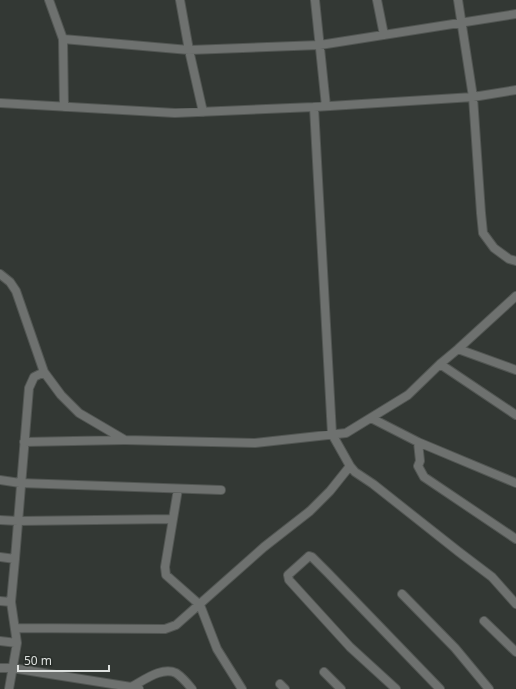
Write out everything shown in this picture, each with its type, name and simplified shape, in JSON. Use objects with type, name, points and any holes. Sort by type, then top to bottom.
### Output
[{"type":"street","points":[[49,0],[63,39],[64,107]]},
{"type":"street","points":[[180,0],[189,50],[203,112]]},
{"type":"street","points":[[315,0],[326,106]]},
{"type":"street","points":[[377,0],[384,35]]},
{"type":"street","points":[[458,0],[473,97],[480,213],[483,233],[494,248],[509,259],[516,261]]},
{"type":"street","points":[[63,39],[189,50],[320,45],[516,14]]},
{"type":"street","points":[[0,103],[176,113],[314,107],[473,97],[516,90]]},
{"type":"street","points":[[314,107],[332,434],[355,472],[374,484],[437,536],[492,577],[516,604]]},
{"type":"street","points":[[0,274],[10,282],[16,291],[44,372],[61,395],[79,413],[125,440]]},
{"type":"street","points":[[24,442],[125,440],[255,443],[346,433],[408,395],[440,364],[458,350],[516,296]]},
{"type":"street","points":[[458,350],[516,370]]},
{"type":"street","points":[[440,364],[516,415]]},
{"type":"street","points":[[9,689],[17,643],[11,602],[24,442],[31,382],[34,377],[44,372]]},
{"type":"street","points":[[371,418],[418,442],[516,483]]},
{"type":"street","points":[[418,442],[420,461],[418,466],[424,477],[516,539]]},
{"type":"street","points":[[15,628],[171,628],[200,605],[264,548],[310,511],[330,491],[350,466]]},
{"type":"street","points":[[0,480],[20,483],[221,490]]},
{"type":"street","points":[[178,489],[165,567],[166,575],[200,605],[217,649],[242,689]]},
{"type":"street","points":[[0,520],[173,519]]},
{"type":"street","points":[[396,689],[350,647],[289,580],[288,575],[306,558],[309,556],[312,557],[328,572],[440,689]]},
{"type":"street","points":[[0,557],[15,559]]},
{"type":"street","points":[[402,594],[455,648],[489,689]]},
{"type":"street","points":[[0,601],[11,602]]},
{"type":"street","points":[[484,621],[516,652]]},
{"type":"street","points":[[0,641],[17,643]]},
{"type":"street","points":[[0,668],[12,668],[134,688],[159,673],[168,671],[176,673],[192,689]]},
{"type":"street","points":[[324,672],[341,689]]}]
